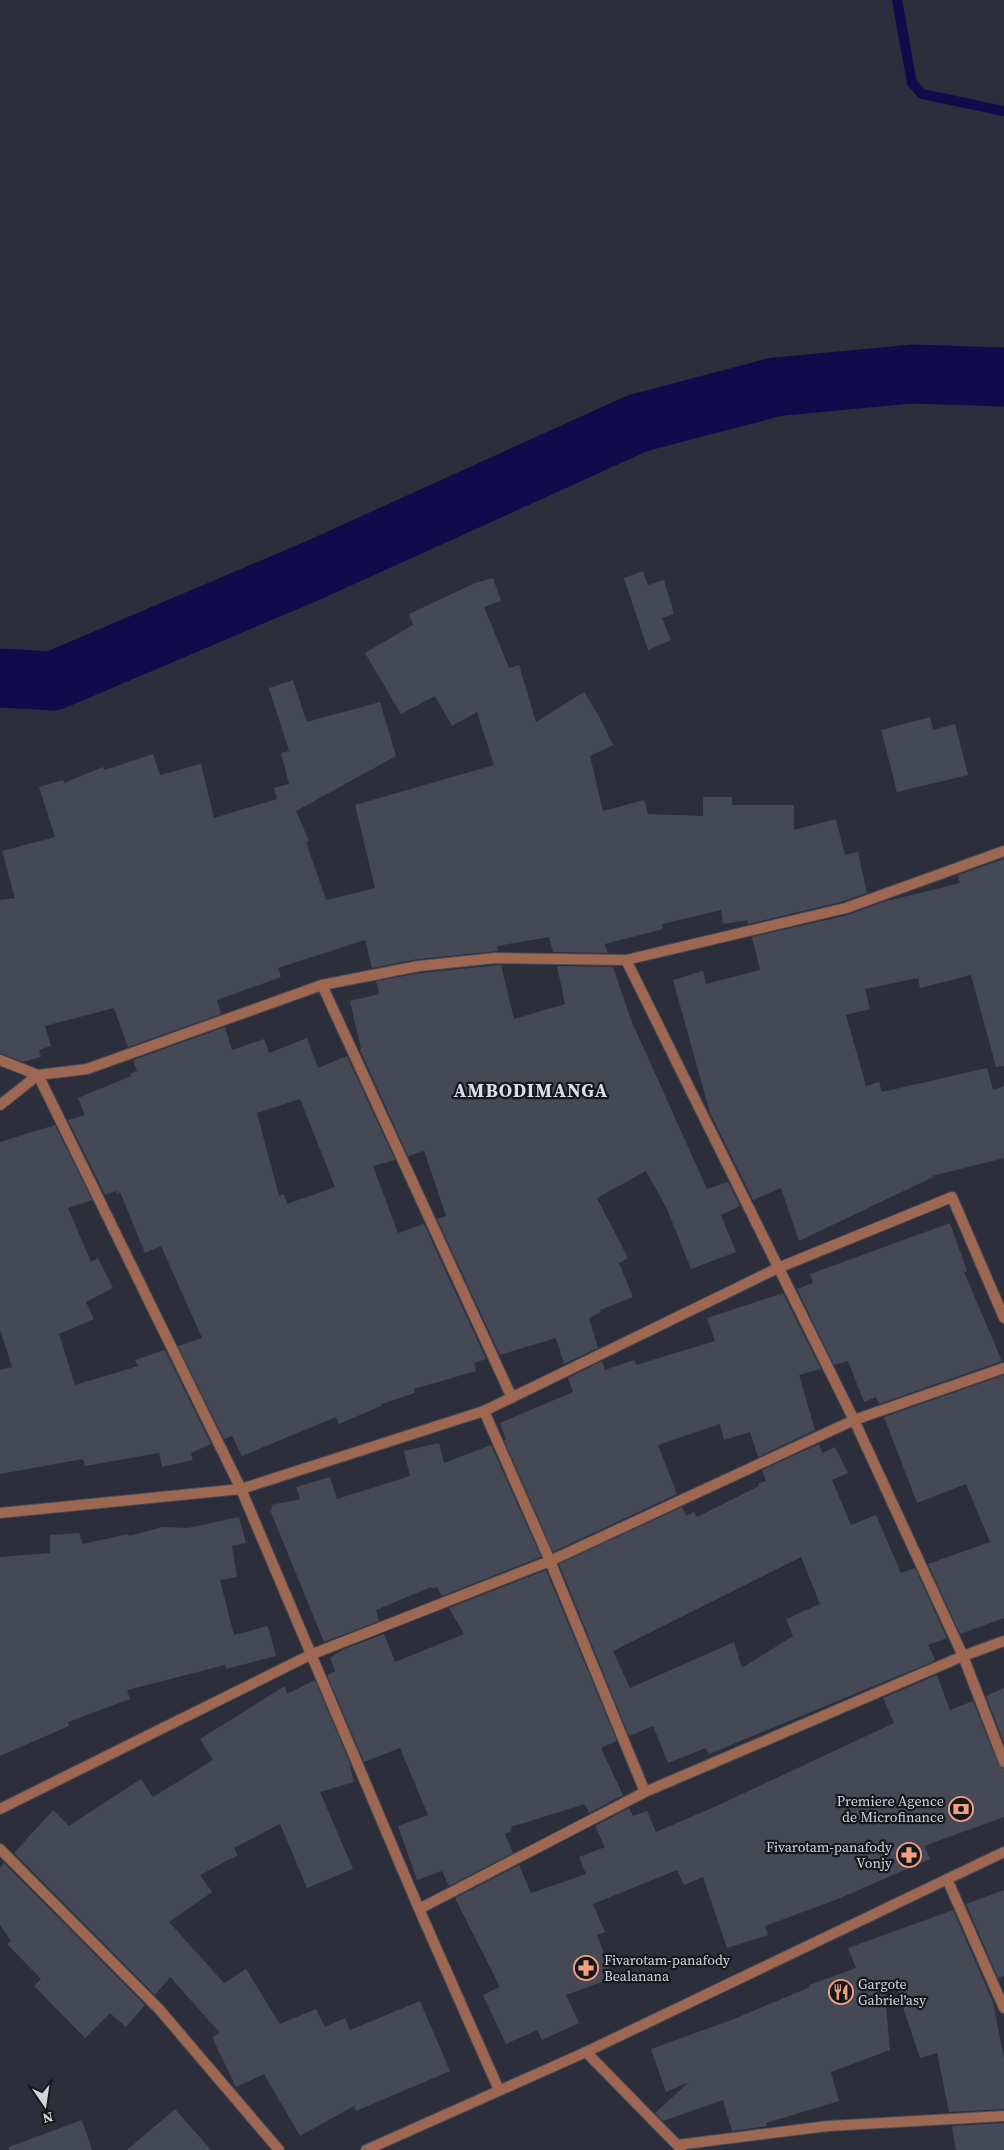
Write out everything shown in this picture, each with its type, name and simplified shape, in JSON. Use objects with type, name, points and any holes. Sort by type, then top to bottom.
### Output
[{"type":"street","points":[[0,1060],[38,1075],[87,1069],[322,985],[419,966],[495,958],[626,960],[846,908],[1004,851]]},
{"type":"street","points":[[626,960],[854,1420],[963,1656],[1004,1762]]},
{"type":"street","points":[[322,985],[512,1398]]},
{"type":"street","points":[[0,1104],[38,1075]]},
{"type":"street","points":[[38,1075],[241,1489],[419,1909],[499,2090]]},
{"type":"street","points":[[0,1513],[241,1489],[484,1411],[778,1268],[952,1197],[1004,1318]]},
{"type":"street","points":[[0,1809],[310,1655],[550,1561],[854,1420],[1004,1368]]},
{"type":"street","points":[[484,1411],[550,1561],[645,1792]]},
{"type":"street","points":[[419,1909],[645,1792],[963,1656],[1004,1641]]},
{"type":"street","points":[[0,1849],[159,2009],[279,2150]]},
{"type":"street","points":[[366,2150],[586,2052],[1004,1852]]},
{"type":"street","points":[[947,1879],[1004,2008]]},
{"type":"street","points":[[586,2052],[679,2147],[828,2126],[1004,2116]]},
{"type":"building","points":[[643,571],[648,585],[664,580],[674,614],[662,618],[671,640],[648,650],[624,578]]},
{"type":"building","points":[[493,578],[501,601],[484,607],[509,668],[519,665],[536,722],[584,692],[600,718],[613,745],[590,756],[603,811],[644,800],[648,814],[703,816],[703,797],[732,797],[732,805],[794,805],[794,830],[836,819],[845,855],[858,852],[867,893],[844,901],[748,924],[747,920],[723,924],[721,910],[662,924],[663,929],[605,944],[608,953],[553,952],[549,937],[497,946],[498,951],[418,959],[372,968],[365,940],[278,968],[281,977],[217,1000],[221,1014],[128,1047],[114,1008],[45,1026],[51,1046],[39,1050],[41,1057],[23,1062],[0,1053],[0,900],[15,898],[2,851],[55,837],[39,787],[63,780],[64,783],[103,767],[105,770],[153,754],[160,775],[201,764],[214,818],[277,799],[274,788],[289,784],[281,753],[289,751],[269,688],[293,680],[307,722],[380,702],[396,756],[296,811],[309,841],[306,842],[326,900],[375,888],[355,805],[494,765],[477,712],[452,726],[435,696],[401,714],[365,653],[413,625],[409,614],[475,583]]},
{"type":"building","points":[[930,717],[933,730],[955,724],[968,775],[897,792],[881,730]]},
{"type":"building","points":[[1004,859],[1004,1066],[996,1067],[971,975],[920,988],[918,978],[865,989],[870,1009],[846,1015],[866,1086],[879,1082],[882,1092],[987,1068],[993,1090],[1004,1086],[1004,1158],[932,1176],[799,1241],[781,1188],[753,1200],[710,1113],[673,980],[703,971],[706,984],[760,970],[752,937],[848,915],[883,902],[960,883],[958,875]]},
{"type":"building","points":[[501,965],[514,1019],[565,1004],[557,966],[613,967],[631,1020],[707,1189],[728,1182],[740,1206],[721,1215],[736,1252],[691,1269],[667,1209],[646,1171],[597,1198],[628,1258],[619,1263],[633,1297],[600,1310],[601,1312],[589,1318],[598,1348],[564,1364],[556,1338],[500,1355],[437,1219],[446,1216],[424,1151],[408,1156],[360,1050],[350,1001],[379,994],[376,981],[420,973]]},
{"type":"building","points":[[225,1027],[232,1050],[264,1039],[269,1053],[307,1038],[318,1068],[347,1056],[395,1160],[373,1166],[398,1233],[424,1224],[486,1359],[474,1363],[476,1371],[414,1389],[415,1393],[381,1404],[381,1406],[339,1424],[336,1417],[242,1456],[232,1436],[224,1439],[178,1346],[202,1338],[161,1246],[145,1253],[120,1192],[117,1194],[116,1191],[105,1195],[68,1120],[85,1115],[78,1098],[131,1076],[130,1074],[137,1071],[133,1060]],"holes":[[[300,1099],[335,1187],[287,1204],[284,1194],[279,1196],[257,1113]]]},
{"type":"building","points":[[55,1125],[92,1200],[68,1208],[91,1262],[98,1258],[113,1288],[86,1302],[94,1319],[59,1334],[75,1385],[138,1366],[135,1360],[165,1350],[211,1444],[191,1453],[193,1460],[162,1467],[159,1453],[85,1466],[83,1459],[0,1474],[0,1370],[12,1367],[0,1329],[0,1142]]},
{"type":"building","points":[[950,1223],[967,1271],[964,1272],[1002,1361],[879,1404],[876,1397],[864,1402],[848,1361],[834,1365],[797,1289],[813,1283],[810,1274]]},
{"type":"building","points":[[783,1293],[821,1369],[799,1375],[815,1430],[758,1457],[750,1432],[724,1440],[720,1424],[658,1445],[677,1494],[553,1552],[504,1440],[506,1439],[500,1423],[573,1392],[568,1378],[602,1361],[605,1370],[634,1360],[636,1365],[715,1341],[707,1318]]},
{"type":"building","points":[[1004,1375],[1004,1618],[960,1634],[928,1564],[990,1542],[966,1484],[917,1503],[884,1417]]},
{"type":"building","points":[[439,1443],[444,1463],[491,1445],[541,1557],[442,1596],[437,1587],[432,1589],[431,1587],[376,1610],[379,1621],[324,1642],[270,1510],[272,1509],[271,1505],[300,1499],[296,1487],[330,1477],[337,1499],[410,1476],[404,1451]]},
{"type":"building","points":[[819,1444],[822,1453],[835,1447],[848,1473],[832,1480],[851,1525],[876,1515],[901,1573],[915,1568],[947,1638],[928,1645],[935,1659],[932,1662],[709,1754],[706,1748],[668,1763],[653,1726],[629,1736],[559,1564],[682,1507],[686,1516],[694,1512],[697,1517],[766,1481],[762,1470]],"holes":[[[801,1557],[820,1604],[786,1619],[793,1636],[742,1668],[734,1642],[630,1688],[613,1651]]]},
{"type":"building","points":[[239,1517],[246,1543],[232,1546],[237,1577],[220,1580],[234,1635],[268,1626],[276,1656],[226,1669],[225,1665],[127,1690],[130,1699],[68,1722],[69,1726],[0,1756],[0,1557],[50,1553],[50,1535],[79,1533],[83,1544],[128,1534],[129,1536],[163,1527],[188,1528]]},
{"type":"building","points":[[546,1570],[617,1741],[601,1748],[623,1795],[589,1813],[585,1804],[511,1827],[512,1831],[505,1834],[513,1853],[449,1886],[442,1871],[417,1880],[398,1826],[428,1815],[400,1748],[364,1762],[327,1675],[335,1671],[330,1658],[344,1649],[384,1634],[395,1662],[464,1634],[449,1608]]},
{"type":"building","points":[[937,1675],[950,1710],[973,1701],[998,1764],[1004,1769],[1004,1817],[924,1846],[930,1859],[838,1899],[765,1926],[768,1935],[727,1948],[703,1877],[684,1885],[677,1870],[593,1904],[605,1932],[597,1935],[613,1978],[566,1995],[579,2023],[542,2040],[537,2030],[506,2044],[483,1995],[500,1987],[455,1898],[519,1865],[531,1893],[586,1874],[579,1857],[605,1847],[595,1826],[629,1808],[633,1816],[647,1811],[656,1832],[721,1804],[894,1723],[883,1698]]},
{"type":"building","points":[[315,1680],[351,1766],[354,1782],[320,1792],[353,1869],[307,1888],[280,1824],[234,1848],[238,1855],[200,1875],[212,1892],[169,1922],[224,1983],[246,1969],[280,2024],[316,2009],[325,2027],[345,2018],[350,2030],[420,2001],[450,2071],[356,2111],[354,2106],[300,2136],[264,2074],[236,2087],[212,2037],[220,2033],[170,1977],[155,1995],[14,1853],[53,1810],[69,1826],[141,1779],[153,1797],[213,1760],[200,1739],[285,1686],[287,1694]]},
{"type":"building","points":[[1004,1688],[1004,1743],[986,1696]]},
{"type":"building","points":[[4,1863],[145,2005],[126,2027],[110,2013],[85,2038],[34,1986],[41,1979],[7,1944],[11,1941],[0,1925],[0,1868]]},
{"type":"building","points":[[1004,1890],[1004,1976],[998,1978],[966,1904]]},
{"type":"building","points":[[953,1910],[993,2002],[1004,2058],[1004,2109],[949,2112],[937,2053],[920,2058],[895,1983],[884,1985],[890,2050],[831,2072],[839,2101],[766,2123],[767,2126],[732,2131],[723,2100],[663,2121],[655,2113],[689,2082],[666,2092],[651,2049],[734,2019],[810,1987],[809,1985],[856,1968],[848,1948]]},
{"type":"building","points":[[175,2109],[211,2150],[127,2150]]},
{"type":"building","points":[[82,2120],[92,2150],[9,2150],[9,2147]]},
{"type":"building","points":[[1004,2123],[1004,2150],[956,2150],[952,2126]]},
{"type":"waterway","points":[[897,0],[912,83],[922,94],[1004,111]]},
{"type":"waterway","points":[[0,678],[53,681],[314,570],[638,423],[775,387],[912,374],[1004,377]]},
{"type":"place","name":"Premiere Agence de Microfinance","points":[[961,1809]]},
{"type":"place","name":"Fivarotam-panafody Vonjy","points":[[909,1855]]},
{"type":"place","name":"Fivarotam-panafody Bealanana","points":[[586,1968]]},
{"type":"place","name":"Gargote Gabriel'asy","points":[[841,1992]]},
{"type":"district","name":"AMBODIMANGA","points":[[531,1090]]}]
